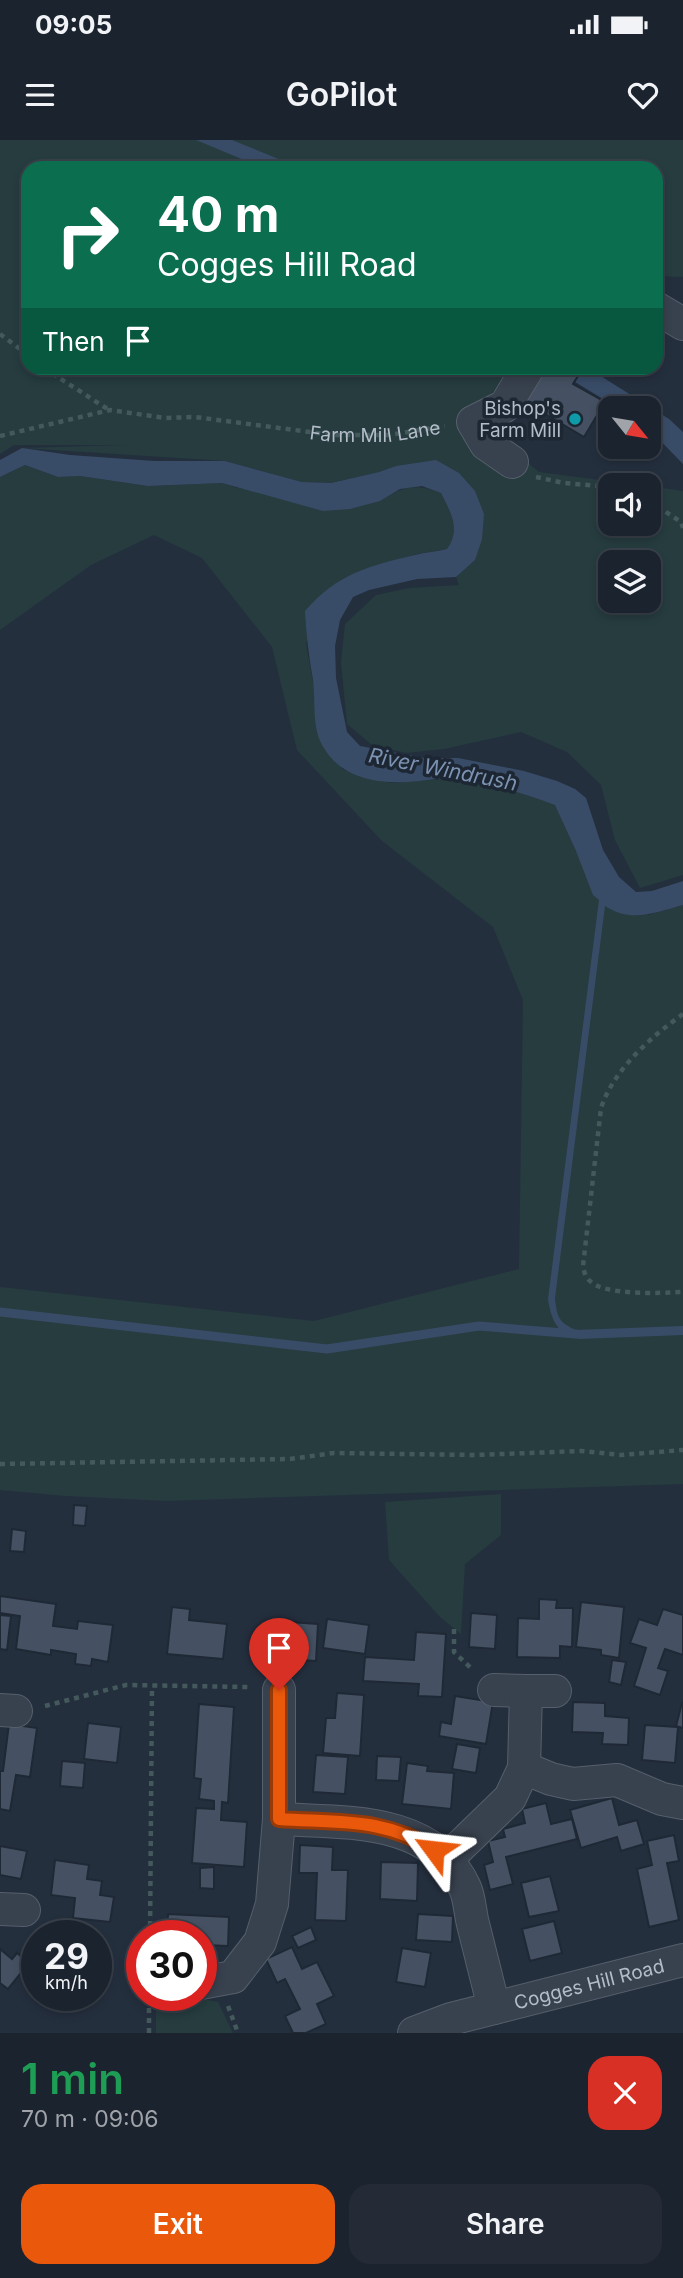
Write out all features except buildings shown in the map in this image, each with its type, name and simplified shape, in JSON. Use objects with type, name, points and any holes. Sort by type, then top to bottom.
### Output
[{"type":"street","points":[[663,312],[683,324]]},
{"type":"street","points":[[512,462],[486,444],[473,422],[505,405],[524,375]]},
{"type":"street","points":[[217,1980],[233,1978],[260,1942],[272,1904],[279,1819],[279,1690]]},
{"type":"street","points":[[447,1860],[510,1798],[524,1768],[540,1691],[494,1690]]},
{"type":"street","points":[[524,1768],[573,1784],[617,1780],[662,1799],[683,1803]]},
{"type":"street","name":"Cogges Hill Road","points":[[279,1819],[365,1824],[395,1829],[421,1841],[447,1860],[465,1888],[494,2008]]},
{"type":"street","name":"Cogges Hill Road","points":[[414,2033],[451,2019],[683,1960]]},
{"type":"path","points":[[0,334],[21,350]]},
{"type":"path","points":[[55,375],[110,410]]},
{"type":"path","points":[[0,436],[110,410]]},
{"type":"path","name":"Farm Mill Lane","points":[[110,410],[165,418],[195,417],[332,435],[389,435],[473,422]]},
{"type":"path","points":[[512,462],[536,477],[564,484],[598,486]]},
{"type":"path","points":[[661,509],[681,522],[683,528]]},
{"type":"path","points":[[683,1014],[650,1039],[607,1090],[601,1108],[583,1266],[591,1283],[607,1290],[683,1292]]},
{"type":"path","points":[[0,1464],[290,1459],[334,1453],[475,1455],[581,1451],[621,1455],[683,1450]]},
{"type":"path","points":[[454,1629],[454,1651],[494,1690]]},
{"type":"path","points":[[8,1710],[28,1710],[126,1685],[243,1686],[279,1690]]},
{"type":"path","points":[[150,1920],[152,1686]]},
{"type":"path","points":[[149,2011],[149,2033]]},
{"type":"green space","points":[[0,140],[683,140],[683,277],[663,276],[663,161],[21,161],[21,375],[506,375],[473,417],[539,472],[598,480],[598,536],[661,536],[661,488],[683,491],[683,875],[640,888],[615,840],[601,785],[567,752],[521,732],[444,749],[406,753],[372,745],[347,724],[341,662],[345,624],[376,595],[409,588],[459,585],[456,577],[475,560],[484,514],[396,466],[331,483],[302,482],[225,461],[22,448],[126,445],[14,445],[0,454]]},
{"type":"green space","points":[[25,465],[58,477],[80,476],[148,486],[222,483],[237,488],[380,501],[396,492],[416,487],[441,493],[454,528],[447,549],[417,554],[363,570],[306,643],[313,682],[342,769],[368,779],[392,783],[453,778],[517,792],[555,804],[576,851],[648,915],[683,905],[683,1484],[165,1501],[0,1490],[0,1287],[314,1321],[519,1269],[523,1000],[493,927],[382,841],[297,750],[272,647],[202,558],[154,535],[91,565],[0,630],[0,477]]},
{"type":"green space","points":[[501,1494],[501,1535],[465,1564],[461,1634],[440,1617],[389,1560],[385,1502]]},
{"type":"green space","points":[[217,2002],[233,2033],[156,2033],[156,2011],[217,2011]]},
{"type":"water","points":[[196,140],[232,140],[282,161],[246,161]]},
{"type":"water","points":[[564,375],[599,375],[632,396],[598,396]]},
{"type":"water","points":[[662,415],[683,432],[683,464],[662,442]]},
{"type":"water","name":"River Windrush","points":[[22,448],[70,455],[154,461],[225,461],[302,482],[331,483],[396,466],[436,460],[459,473],[475,491],[484,514],[482,539],[475,560],[456,577],[417,579],[369,590],[353,597],[340,620],[335,646],[336,678],[347,732],[360,746],[424,758],[458,758],[524,771],[557,781],[575,789],[586,798],[603,850],[619,877],[636,892],[652,891],[683,881],[683,905],[643,915],[624,914],[605,906],[555,1298],[559,1318],[575,1330],[683,1326],[683,1335],[579,1339],[560,1330],[549,1306],[599,900],[593,895],[555,805],[506,789],[456,779],[392,782],[366,778],[342,768],[332,759],[317,732],[305,611],[329,588],[354,573],[398,559],[447,549],[454,528],[441,493],[422,486],[400,489],[380,501],[350,509],[323,511],[222,483],[148,486],[80,476],[58,477],[25,465],[0,477],[0,460]]},
{"type":"waterway","points":[[0,1312],[327,1349],[479,1326],[576,1334]]},
{"type":"place","name":"Bishop's Farm Mill","points":[[575,419]]},
{"type":"route","points":[[279,1690],[279,1819],[365,1824],[395,1829],[434,1850]]}]
